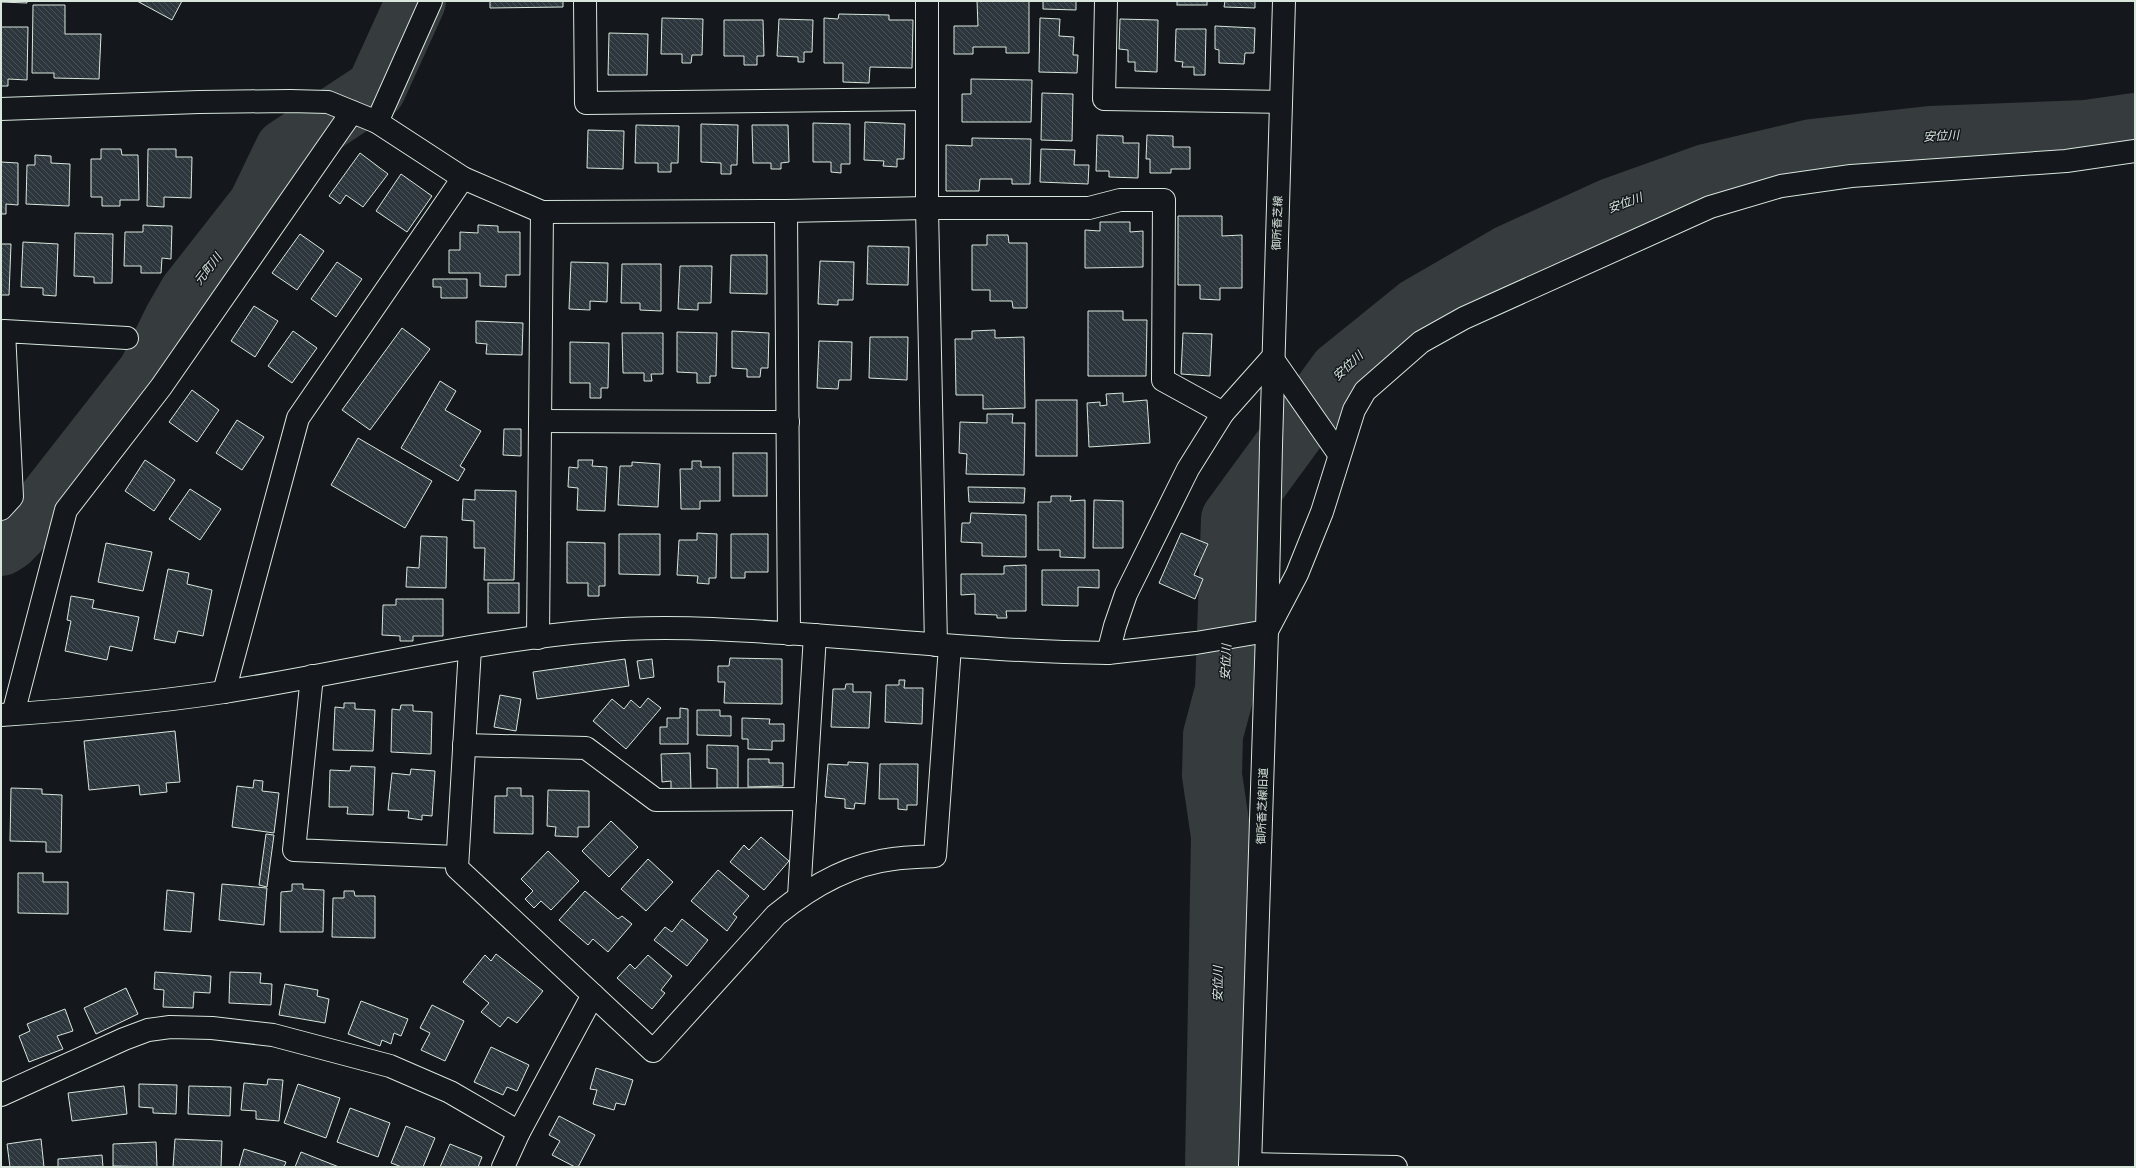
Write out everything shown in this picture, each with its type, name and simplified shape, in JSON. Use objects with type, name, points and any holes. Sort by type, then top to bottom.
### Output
[{"type":"street","points":[[377,122],[431,1]]},
{"type":"street","points":[[585,1],[586,103],[927,99]]},
{"type":"street","points":[[470,648],[457,868],[653,1051],[776,915],[799,896],[848,870],[891,859],[935,856],[943,646],[928,208],[927,1]]},
{"type":"street","points":[[1106,1],[1104,99],[1281,102]]},
{"type":"street","name":"御所香芝線","points":[[1271,445],[1272,358],[1284,1]]},
{"type":"street","points":[[1,109],[199,102],[328,102],[377,122],[463,178],[542,212],[1089,208],[1120,200],[1164,200],[1163,380],[1223,413]]},
{"type":"street","points":[[352,112],[161,387],[66,510],[7,714],[147,702],[224,692],[470,648],[593,631],[639,628],[707,628],[815,635],[943,646],[1045,652],[1108,653],[1196,643],[1258,632],[1297,574],[1322,512],[1354,410],[1365,392],[1421,342],[1464,318],[1710,207],[1781,186],[1851,176],[2066,162],[2135,151]]},
{"type":"street","points":[[224,692],[298,418],[463,178]]},
{"type":"street","points":[[786,211],[789,634]]},
{"type":"street","points":[[538,638],[542,212]]},
{"type":"street","points":[[1,509],[12,497],[2,331],[127,338]]},
{"type":"street","points":[[1108,653],[1126,594],[1188,469],[1223,413],[1272,358],[1339,454]]},
{"type":"street","points":[[540,421],[788,422]]},
{"type":"street","name":"御所香芝線旧道","points":[[1250,1165],[1258,632],[1268,552],[1271,445]]},
{"type":"street","points":[[799,896],[815,635]]},
{"type":"street","points":[[312,676],[294,850],[457,857]]},
{"type":"street","points":[[464,746],[586,748],[656,800],[805,800]]},
{"type":"street","points":[[503,1167],[519,1132],[593,995]]},
{"type":"street","points":[[1,1095],[124,1039],[148,1030],[170,1027],[212,1028],[273,1035],[390,1066],[450,1092],[519,1132]]},
{"type":"street","points":[[1250,1165],[1396,1167]]},
{"type":"building","points":[[27,1],[27,3],[1,2]]},
{"type":"building","points":[[137,1],[182,1],[172,20]]},
{"type":"building","points":[[490,1],[563,1],[563,7],[490,8]]},
{"type":"building","points":[[977,1],[1029,1],[1029,53],[1006,53],[1006,47],[973,47],[973,54],[954,54],[954,26],[978,26]]},
{"type":"building","points":[[1043,1],[1076,1],[1076,10],[1043,9]]},
{"type":"building","points":[[1177,1],[1207,1],[1207,5],[1177,5]]},
{"type":"building","points":[[1225,1],[1255,1],[1255,8],[1224,7]]},
{"type":"building","points":[[33,5],[65,5],[65,34],[101,34],[99,79],[54,78],[54,73],[32,73]]},
{"type":"building","points":[[839,14],[889,15],[889,20],[913,20],[912,68],[870,67],[869,83],[843,82],[843,63],[824,63],[824,18],[838,19]]},
{"type":"building","points":[[662,18],[703,19],[702,55],[692,55],[691,63],[682,63],[682,54],[661,54]]},
{"type":"building","points":[[1040,18],[1060,19],[1059,36],[1074,37],[1073,55],[1078,55],[1077,73],[1039,72]]},
{"type":"building","points":[[779,19],[813,20],[812,52],[804,52],[804,62],[798,62],[798,57],[777,56]]},
{"type":"building","points":[[1120,19],[1158,20],[1157,72],[1135,71],[1135,62],[1128,62],[1128,50],[1119,49]]},
{"type":"building","points":[[724,20],[763,20],[764,56],[757,56],[757,65],[744,65],[744,56],[724,56]]},
{"type":"building","points":[[1215,26],[1255,28],[1254,53],[1245,53],[1244,64],[1219,63],[1219,50],[1215,49]]},
{"type":"building","points":[[1,27],[28,27],[27,80],[8,79],[8,86],[1,86]]},
{"type":"building","points":[[1176,29],[1206,29],[1205,75],[1194,75],[1194,67],[1182,67],[1183,62],[1175,61]]},
{"type":"building","points":[[609,33],[648,34],[647,75],[608,75]]},
{"type":"building","points":[[971,79],[1032,80],[1031,122],[962,122],[962,94],[971,94]]},
{"type":"building","points":[[1042,93],[1073,94],[1072,141],[1041,140]]},
{"type":"building","points":[[865,122],[905,124],[904,159],[897,159],[897,167],[883,166],[884,161],[864,160]]},
{"type":"building","points":[[813,123],[850,124],[850,164],[841,164],[841,173],[831,172],[831,162],[813,162]]},
{"type":"building","points":[[701,124],[738,125],[737,165],[731,165],[731,174],[721,174],[721,163],[701,162]]},
{"type":"building","points":[[636,125],[679,126],[678,163],[671,163],[671,172],[658,172],[658,163],[635,163]]},
{"type":"building","points":[[752,125],[788,125],[789,162],[781,163],[781,169],[771,169],[771,163],[753,163]]},
{"type":"building","points":[[588,130],[624,131],[623,169],[587,168]]},
{"type":"building","points":[[1097,135],[1123,136],[1123,143],[1139,143],[1138,178],[1109,177],[1109,171],[1096,171]]},
{"type":"building","points":[[1147,135],[1173,136],[1173,147],[1190,147],[1190,169],[1171,169],[1171,173],[1150,173],[1150,159],[1146,159]]},
{"type":"building","points":[[972,138],[1031,139],[1030,184],[1012,184],[1012,179],[980,179],[979,191],[946,191],[946,145],[972,146]]},
{"type":"building","points":[[101,149],[121,149],[122,155],[138,155],[139,200],[120,200],[120,206],[102,206],[102,197],[91,197],[91,159],[101,159]]},
{"type":"building","points":[[148,149],[176,149],[176,157],[192,157],[191,198],[164,197],[164,207],[147,206]]},
{"type":"building","points":[[1041,149],[1075,150],[1074,165],[1089,165],[1088,184],[1040,182]]},
{"type":"building","points":[[360,153],[388,174],[363,207],[346,195],[340,204],[329,196]]},
{"type":"building","points":[[35,155],[51,156],[51,163],[70,164],[69,206],[26,204],[27,165],[35,165]]},
{"type":"building","points":[[1,162],[18,163],[18,205],[6,204],[6,214],[1,214]]},
{"type":"building","points":[[401,174],[432,196],[407,232],[376,211]]},
{"type":"building","points":[[1178,216],[1222,216],[1222,236],[1242,235],[1242,288],[1220,288],[1220,300],[1200,299],[1200,285],[1178,285]]},
{"type":"building","points":[[1100,222],[1130,222],[1130,232],[1143,231],[1143,267],[1085,268],[1085,230],[1100,231]]},
{"type":"building","points":[[143,225],[172,226],[171,259],[162,258],[161,273],[141,273],[141,266],[124,266],[125,232],[143,232]]},
{"type":"building","points":[[478,225],[498,226],[498,232],[520,232],[520,275],[506,275],[506,287],[480,286],[480,273],[449,273],[449,250],[460,250],[460,232],[478,233]]},
{"type":"building","points":[[75,233],[113,234],[112,283],[94,283],[94,277],[74,276]]},
{"type":"building","points":[[300,234],[324,251],[297,290],[272,273]]},
{"type":"building","points":[[987,235],[1008,235],[1009,243],[1027,243],[1027,308],[1013,308],[1012,301],[990,301],[990,290],[972,290],[972,245],[987,245]]},
{"type":"building","points":[[23,242],[58,244],[56,296],[43,295],[43,288],[21,287]]},
{"type":"building","points":[[1,244],[11,244],[9,295],[1,295]]},
{"type":"building","points":[[868,246],[909,247],[908,285],[867,284]]},
{"type":"building","points":[[731,255],[767,255],[767,294],[730,293]]},
{"type":"building","points":[[820,261],[854,262],[853,300],[838,300],[838,305],[818,304]]},
{"type":"building","points":[[337,262],[362,279],[336,317],[311,299]]},
{"type":"building","points":[[571,262],[608,263],[607,302],[590,301],[590,310],[569,309]]},
{"type":"building","points":[[622,264],[661,264],[661,311],[640,310],[640,303],[621,303]]},
{"type":"building","points":[[680,266],[712,266],[711,303],[698,303],[698,310],[678,309]]},
{"type":"building","points":[[433,279],[467,279],[467,298],[441,298],[441,287],[433,287]]},
{"type":"building","points":[[254,306],[278,321],[255,357],[231,341]]},
{"type":"building","points":[[1088,311],[1123,311],[1123,320],[1147,320],[1146,376],[1088,376]]},
{"type":"building","points":[[476,321],[523,323],[522,355],[486,354],[487,344],[476,343]]},
{"type":"building","points":[[402,328],[430,349],[370,430],[342,410]]},
{"type":"building","points":[[995,330],[995,338],[1024,337],[1025,408],[983,409],[983,395],[956,395],[955,339],[972,339],[972,331]]},
{"type":"building","points":[[293,331],[317,348],[292,383],[268,366]]},
{"type":"building","points":[[732,331],[769,333],[768,368],[761,368],[760,377],[747,377],[747,369],[732,368]]},
{"type":"building","points":[[677,332],[717,333],[716,376],[710,376],[710,383],[697,383],[697,373],[677,372]]},
{"type":"building","points":[[622,333],[663,333],[663,374],[651,374],[652,381],[644,381],[644,373],[623,373]]},
{"type":"building","points":[[1183,333],[1212,334],[1210,376],[1181,374]]},
{"type":"building","points":[[870,337],[908,337],[907,380],[869,378]]},
{"type":"building","points":[[819,341],[852,342],[851,380],[839,380],[838,389],[817,388]]},
{"type":"building","points":[[570,342],[609,343],[608,388],[601,388],[601,398],[590,398],[590,383],[570,383]]},
{"type":"building","points":[[440,381],[456,391],[445,410],[481,431],[460,466],[465,469],[458,481],[401,448]]},
{"type":"building","points":[[192,390],[219,410],[197,442],[169,422]]},
{"type":"building","points":[[1123,393],[1123,402],[1147,400],[1150,443],[1089,447],[1087,403],[1100,402],[1100,406],[1107,405],[1106,394]]},
{"type":"building","points":[[1036,400],[1077,400],[1077,456],[1036,456]]},
{"type":"building","points":[[987,414],[1013,414],[1012,423],[1025,423],[1024,475],[966,474],[967,454],[959,453],[960,422],[987,423]]},
{"type":"building","points":[[237,420],[264,437],[242,470],[216,453]]},
{"type":"building","points":[[504,429],[521,429],[521,456],[503,455]]},
{"type":"building","points":[[358,438],[432,481],[405,528],[331,485]]},
{"type":"building","points":[[733,453],[767,453],[767,496],[733,496]]},
{"type":"building","points":[[145,460],[175,480],[154,511],[125,491]]},
{"type":"building","points":[[578,460],[593,460],[592,466],[607,467],[605,511],[577,510],[578,488],[568,487],[569,467],[578,468]]},
{"type":"building","points":[[692,461],[701,461],[701,467],[720,467],[720,501],[700,501],[700,509],[681,509],[680,469],[692,469]]},
{"type":"building","points":[[632,462],[660,464],[658,507],[618,505],[620,466],[632,466]]},
{"type":"building","points":[[968,487],[1025,488],[1024,503],[969,502]]},
{"type":"building","points":[[190,489],[221,509],[200,540],[169,519]]},
{"type":"building","points":[[475,490],[516,491],[514,580],[484,580],[485,548],[474,548],[474,521],[462,520],[463,499],[475,500]]},
{"type":"building","points":[[1051,496],[1071,496],[1070,501],[1085,500],[1085,558],[1060,557],[1060,550],[1038,550],[1038,502],[1051,502]]},
{"type":"building","points":[[1094,500],[1123,501],[1123,548],[1093,548]]},
{"type":"building","points":[[971,513],[1026,515],[1026,557],[982,556],[982,543],[961,542],[962,523],[970,523]]},
{"type":"building","points":[[697,533],[717,534],[716,578],[709,578],[709,584],[697,583],[698,576],[677,575],[679,540],[697,540]]},
{"type":"building","points":[[1181,533],[1208,544],[1194,575],[1203,579],[1195,599],[1159,583]]},
{"type":"building","points":[[619,534],[660,534],[660,575],[619,574]]},
{"type":"building","points":[[731,534],[768,534],[768,572],[745,572],[745,578],[731,578]]},
{"type":"building","points":[[421,536],[447,537],[446,588],[406,587],[407,567],[419,568]]},
{"type":"building","points":[[567,542],[605,543],[605,586],[599,586],[599,596],[588,596],[588,583],[567,583]]},
{"type":"building","points":[[106,543],[152,552],[143,591],[98,582]]},
{"type":"building","points":[[1026,565],[1026,611],[1006,611],[1007,618],[997,618],[997,615],[975,614],[975,594],[961,595],[961,574],[1004,574],[1004,566]]},
{"type":"building","points":[[168,569],[189,573],[187,584],[212,590],[203,636],[178,631],[175,643],[154,639]]},
{"type":"building","points":[[1042,570],[1099,570],[1099,588],[1078,587],[1078,606],[1042,605]]},
{"type":"building","points":[[488,583],[519,583],[519,613],[488,613]]},
{"type":"building","points":[[71,596],[94,600],[92,608],[139,617],[132,651],[110,646],[107,660],[65,651],[71,621],[67,620]]},
{"type":"building","points":[[396,599],[443,599],[443,636],[413,636],[413,641],[400,641],[400,636],[382,635],[383,605],[396,605]]},
{"type":"building","points":[[730,658],[782,659],[782,704],[724,703],[725,682],[718,682],[718,666],[729,666]]},
{"type":"building","points":[[625,659],[629,686],[537,699],[533,672]]},
{"type":"building","points":[[652,659],[654,677],[640,679],[637,661]]},
{"type":"building","points":[[899,680],[905,680],[904,688],[923,688],[922,724],[885,722],[886,685],[899,685]]},
{"type":"building","points":[[846,684],[853,684],[853,692],[871,692],[869,728],[831,727],[833,689],[845,689]]},
{"type":"building","points":[[500,695],[521,699],[516,731],[494,727]]},
{"type":"building","points":[[648,698],[661,708],[626,749],[593,721],[612,699],[624,709],[631,700],[640,708]]},
{"type":"building","points":[[344,703],[355,703],[355,709],[375,710],[373,751],[333,750],[335,707],[344,708]]},
{"type":"building","points":[[401,705],[413,705],[413,711],[432,712],[431,754],[391,752],[392,709],[400,710]]},
{"type":"building","points":[[680,708],[688,709],[688,744],[660,744],[660,727],[667,727],[667,718],[680,718]]},
{"type":"building","points":[[697,710],[720,710],[720,716],[731,716],[731,736],[697,735]]},
{"type":"building","points":[[742,718],[770,719],[769,724],[784,724],[784,741],[772,741],[772,750],[748,749],[748,739],[742,739]]},
{"type":"building","points":[[175,731],[180,782],[166,783],[167,792],[140,795],[139,785],[89,790],[84,741]]},
{"type":"building","points":[[707,745],[738,746],[738,788],[717,788],[717,769],[707,768]]},
{"type":"building","points":[[690,753],[691,790],[671,790],[671,781],[662,782],[661,754]]},
{"type":"building","points":[[748,759],[769,759],[769,763],[783,763],[783,786],[748,787]]},
{"type":"building","points":[[848,762],[868,763],[865,804],[855,803],[854,809],[845,808],[845,799],[825,797],[828,764],[848,765]]},
{"type":"building","points":[[880,764],[918,764],[917,805],[907,805],[907,810],[898,809],[898,799],[879,799]]},
{"type":"building","points":[[351,766],[375,767],[373,815],[347,814],[348,807],[329,807],[330,770],[350,771]]},
{"type":"building","points":[[411,769],[435,771],[432,816],[422,815],[422,820],[408,818],[409,811],[388,810],[392,773],[410,775]]},
{"type":"building","points":[[254,780],[263,781],[262,791],[279,793],[274,833],[232,827],[237,786],[253,788]]},
{"type":"building","points":[[11,788],[42,789],[42,794],[62,795],[61,852],[46,852],[46,842],[10,841]]},
{"type":"building","points":[[507,788],[521,788],[521,796],[533,796],[533,834],[494,833],[495,796],[507,796]]},
{"type":"building","points":[[548,790],[589,791],[589,827],[578,827],[578,837],[555,836],[556,827],[547,826]]},
{"type":"building","points":[[611,821],[638,847],[609,877],[582,851]]},
{"type":"building","points":[[266,834],[274,835],[267,887],[259,885]]},
{"type":"building","points":[[761,837],[789,861],[764,890],[730,862],[744,845],[749,850]]},
{"type":"building","points":[[548,851],[579,881],[551,910],[541,901],[534,908],[525,899],[533,891],[521,879]]},
{"type":"building","points":[[648,859],[673,882],[646,911],[621,889]]},
{"type":"building","points":[[718,870],[749,896],[733,914],[737,917],[727,931],[691,901]]},
{"type":"building","points":[[18,873],[43,873],[43,882],[68,882],[68,914],[18,913]]},
{"type":"building","points":[[222,884],[267,888],[264,925],[219,920]]},
{"type":"building","points":[[292,884],[303,884],[303,889],[324,890],[323,932],[280,932],[281,892],[292,891]]},
{"type":"building","points":[[167,890],[194,893],[191,932],[164,930]]},
{"type":"building","points":[[344,891],[354,891],[355,896],[375,896],[375,938],[332,937],[333,898],[344,898]]},
{"type":"building","points":[[585,891],[618,919],[622,916],[632,924],[608,952],[593,939],[588,945],[559,920]]},
{"type":"building","points":[[682,919],[708,940],[687,966],[654,940],[665,927],[672,932]]},
{"type":"building","points":[[496,954],[543,991],[517,1023],[508,1017],[500,1027],[481,1012],[489,1003],[463,982],[485,955],[491,961]]},
{"type":"building","points":[[648,955],[672,976],[661,990],[665,993],[652,1009],[617,978],[630,964],[635,969]]},
{"type":"building","points":[[155,972],[211,976],[210,993],[194,992],[193,1008],[163,1007],[164,990],[154,989]]},
{"type":"building","points":[[230,972],[261,973],[260,983],[272,984],[271,1005],[229,1003]]},
{"type":"building","points":[[285,984],[318,990],[317,996],[329,999],[325,1023],[279,1015]]},
{"type":"building","points":[[126,988],[138,1014],[96,1034],[84,1008]]},
{"type":"building","points":[[361,1001],[408,1019],[401,1036],[394,1033],[391,1044],[382,1040],[380,1046],[348,1034]]},
{"type":"building","points":[[432,1005],[464,1021],[445,1061],[421,1050],[430,1033],[420,1028]]},
{"type":"building","points":[[65,1009],[73,1031],[57,1036],[63,1049],[29,1062],[19,1036],[30,1031],[27,1024]]},
{"type":"building","points":[[491,1047],[529,1065],[517,1091],[507,1087],[503,1095],[474,1082]]},
{"type":"building","points":[[596,1068],[633,1080],[625,1105],[616,1103],[614,1110],[593,1104],[597,1090],[590,1089]]},
{"type":"building","points":[[268,1079],[283,1080],[279,1121],[256,1119],[256,1111],[241,1110],[244,1083],[267,1085]]},
{"type":"building","points":[[139,1084],[177,1085],[176,1114],[153,1113],[153,1108],[139,1107]]},
{"type":"building","points":[[298,1084],[340,1098],[326,1138],[284,1123]]},
{"type":"building","points":[[124,1086],[127,1114],[72,1121],[68,1093]]},
{"type":"building","points":[[189,1086],[231,1087],[230,1116],[188,1114]]},
{"type":"building","points":[[350,1108],[390,1123],[378,1157],[337,1142]]},
{"type":"building","points":[[559,1116],[595,1135],[578,1167],[575,1167],[552,1155],[560,1141],[549,1135]]},
{"type":"building","points":[[406,1126],[435,1138],[423,1167],[402,1167],[391,1163]]},
{"type":"building","points":[[41,1139],[44,1167],[10,1167],[7,1144]]},
{"type":"building","points":[[175,1139],[222,1141],[221,1167],[173,1167]]},
{"type":"building","points":[[156,1142],[157,1167],[113,1166],[113,1144]]},
{"type":"building","points":[[450,1144],[482,1157],[478,1167],[440,1167]]},
{"type":"building","points":[[244,1149],[286,1162],[284,1167],[239,1167]]},
{"type":"building","points":[[301,1152],[339,1167],[295,1167]]},
{"type":"building","points":[[102,1155],[103,1167],[58,1167],[58,1159]]},
{"type":"waterway","name":"元町川","points":[[1,546],[9,541],[44,505],[148,372],[173,321],[189,293],[258,205],[285,149],[376,89],[416,1]]},
{"type":"waterway","name":"安位川","points":[[1215,1167],[1221,836],[1212,775],[1213,735],[1225,690],[1231,519],[1339,371],[1417,308],[1510,254],[1611,208],[1706,174],[1812,149],[1930,136],[2086,130],[2135,123]]}]
